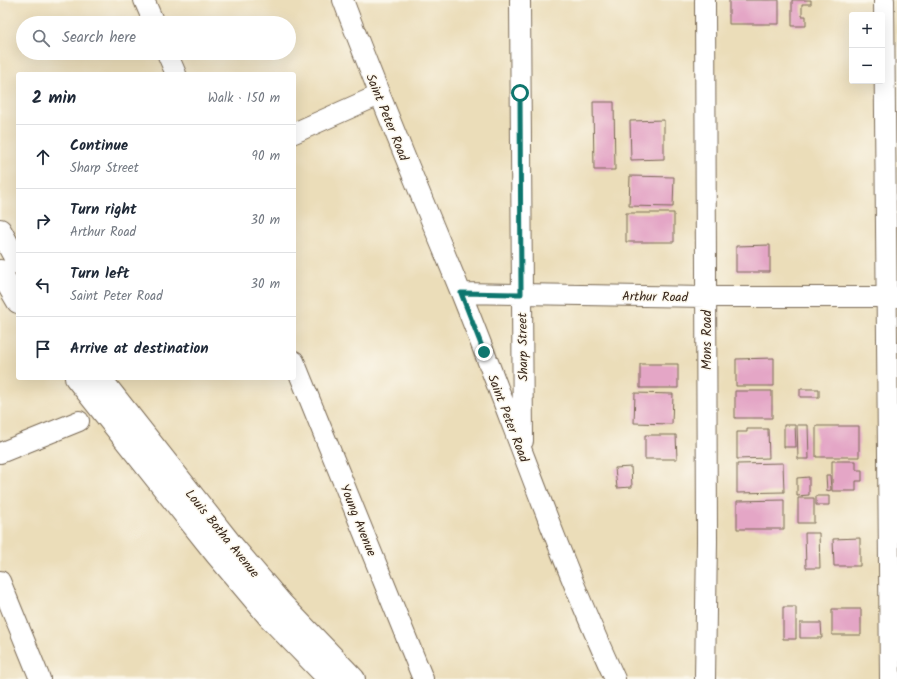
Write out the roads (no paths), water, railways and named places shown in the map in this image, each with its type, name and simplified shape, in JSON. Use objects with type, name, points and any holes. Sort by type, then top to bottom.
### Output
[{"type":"main road","points":[[0,230],[16,254]]},
{"type":"main road","points":[[0,271],[16,299]]},
{"type":"main road","name":"Louis Botha Avenue","points":[[78,380],[216,554],[270,617],[329,679]]},
{"type":"main road","name":"Louis Botha Avenue","points":[[102,380],[230,544],[282,604],[354,679]]},
{"type":"street","points":[[144,0],[151,16]]},
{"type":"street","name":"Saint Peter Road","points":[[343,0],[379,95],[461,293],[575,588],[615,679]]},
{"type":"street","name":"Sharp Street","points":[[520,0],[523,455]]},
{"type":"street","name":"Mons Road","points":[[704,0],[706,297],[705,679]]},
{"type":"street","points":[[884,0],[892,297],[890,679]]},
{"type":"street","points":[[170,60],[175,72]]},
{"type":"street","points":[[296,132],[379,95]]},
{"type":"street","name":"Arthur Road","points":[[461,293],[706,297],[892,297]]},
{"type":"street","name":"Young Avenue","points":[[296,366],[423,679]]},
{"type":"street","points":[[0,454],[79,421]]},
{"type":"street","points":[[0,581],[40,679]]}]
